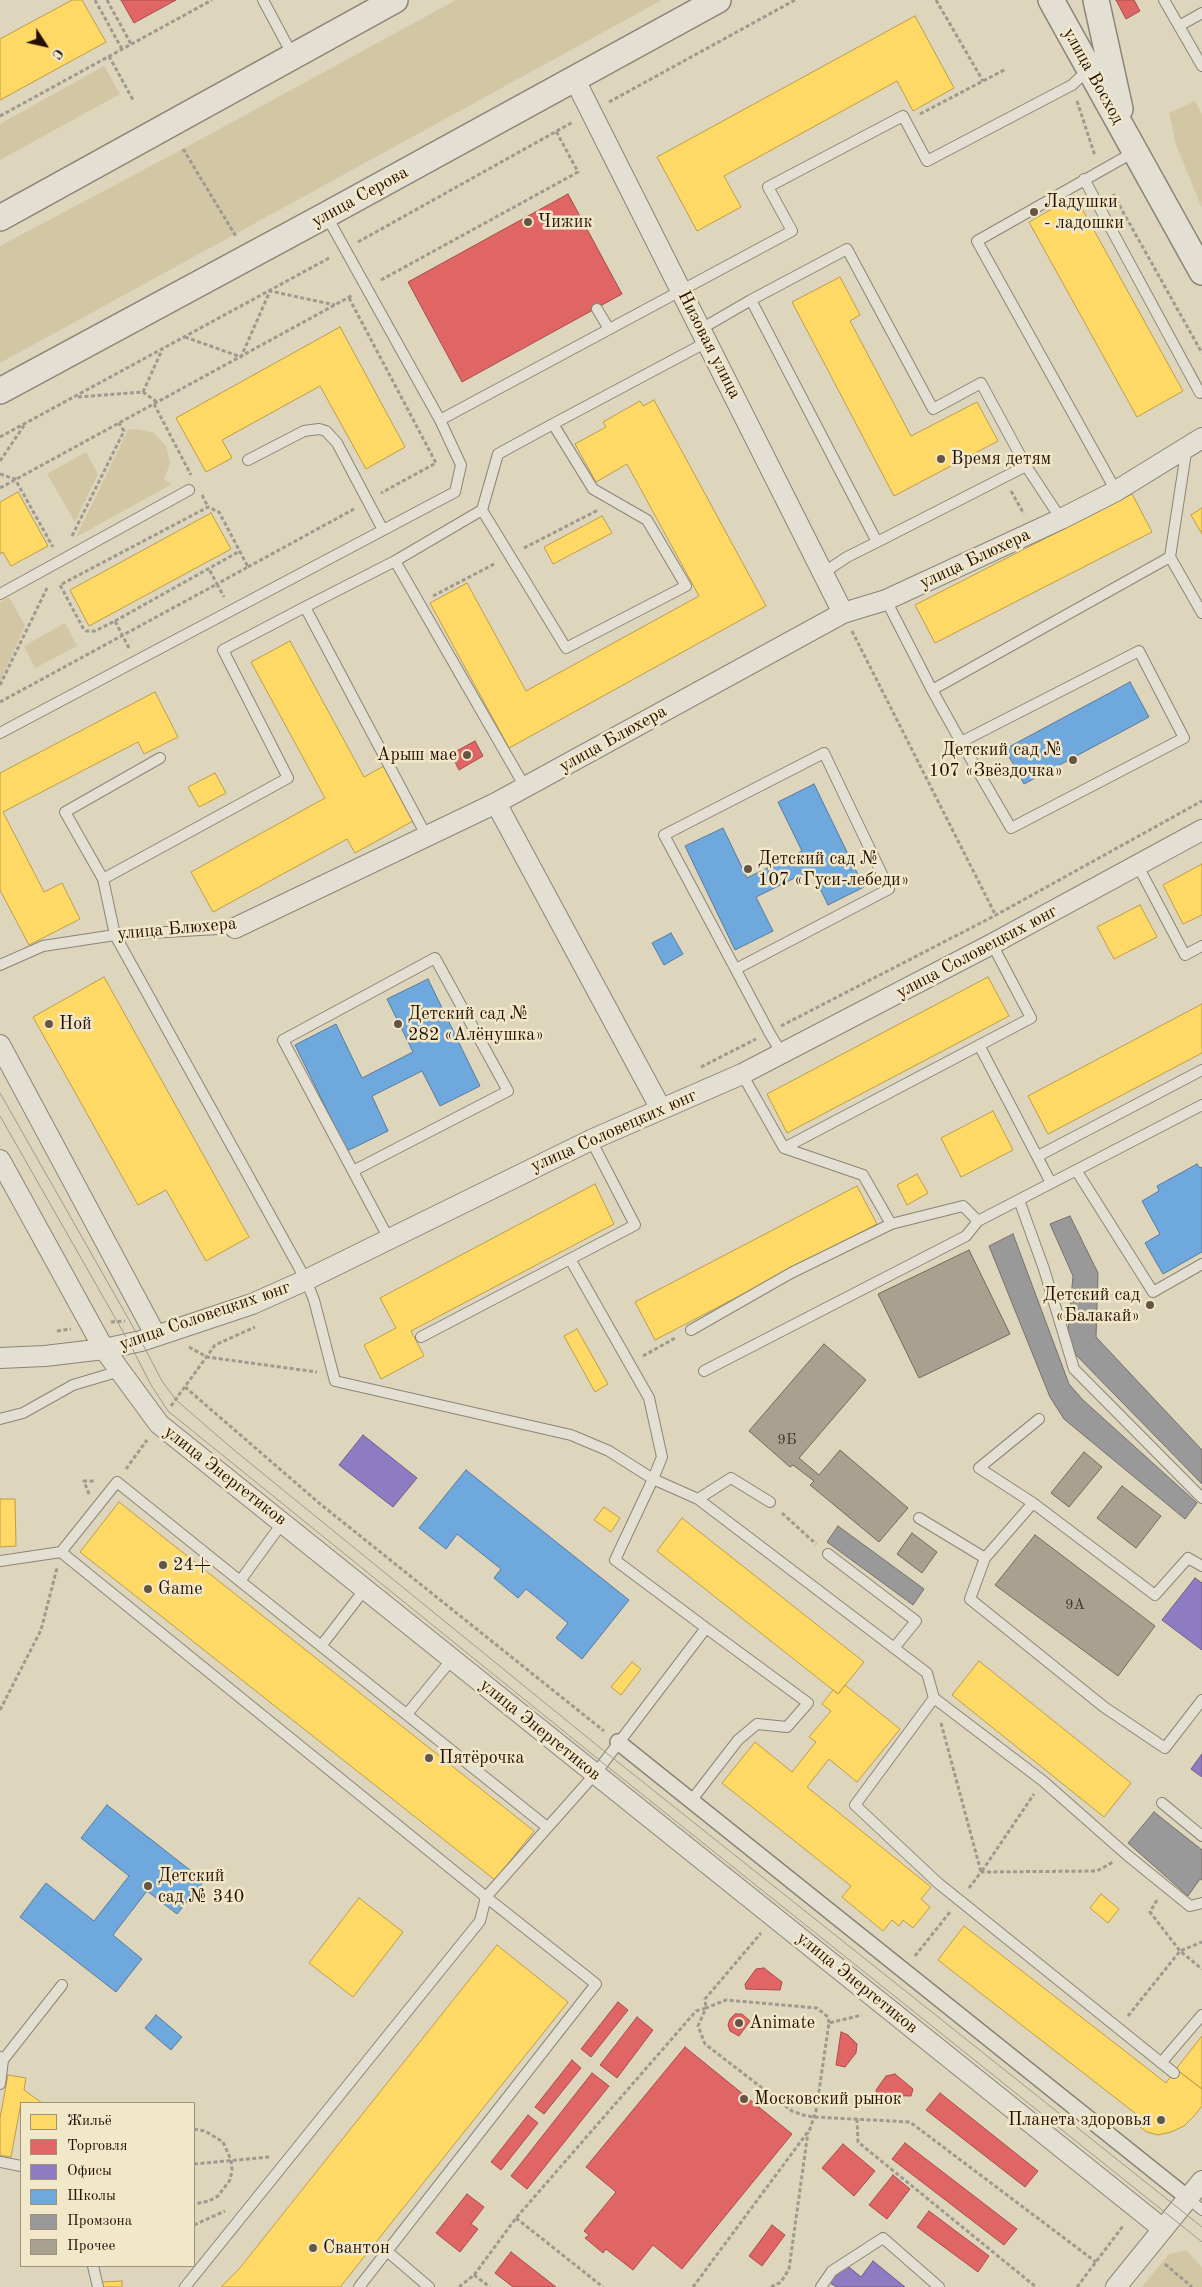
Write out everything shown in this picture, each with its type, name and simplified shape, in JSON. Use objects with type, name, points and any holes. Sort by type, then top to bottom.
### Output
[{"type":"street","points":[[0,218],[395,0]]},
{"type":"street","name":"улица Восход","points":[[1051,0],[1202,272]]},
{"type":"street","name":"улица Восход","points":[[1096,0],[1119,107],[1134,152]]},
{"type":"street","name":"улица Серова","points":[[0,391],[326,215],[711,3]]},
{"type":"street","name":"Низовая улица","points":[[574,78],[843,613]]},
{"type":"street","name":"улица Блюхера","points":[[235,928],[496,803],[843,613],[886,600],[1061,519],[1116,491],[1195,442]]},
{"type":"street","points":[[496,803],[661,1109]]},
{"type":"street","name":"улица Соловецких юнг","points":[[0,1358],[45,1356],[104,1348],[156,1336],[252,1304],[306,1280],[591,1140],[742,1074],[999,940],[1202,830]]},
{"type":"street","points":[[0,1045],[156,1336]]},
{"type":"street","name":"улица Энергетиков","points":[[0,1160],[104,1348],[158,1424],[283,1522],[1163,2228]]},
{"type":"street","points":[[618,1742],[1195,2204]]},
{"type":"street","points":[[1116,2287],[1163,2228],[1195,2204],[1202,2181]]},
{"type":"lane","points":[[262,0],[293,56]]},
{"type":"lane","points":[[1164,0],[1202,66]]},
{"type":"lane","points":[[1179,26],[1202,13]]},
{"type":"lane","points":[[440,420],[792,231],[768,187],[903,116],[927,160],[1072,84],[1089,69]]},
{"type":"lane","points":[[1116,491],[977,241],[1134,152]]},
{"type":"lane","points":[[1084,179],[1200,393]]},
{"type":"lane","points":[[0,733],[455,492],[461,465],[440,420],[326,215]]},
{"type":"lane","points":[[103,879],[288,778],[223,650],[395,561],[482,510],[498,454],[704,336],[752,300],[846,249],[933,409],[980,383],[1026,466],[1061,519]]},
{"type":"lane","points":[[752,300],[878,542]]},
{"type":"lane","points":[[597,308],[609,329]]},
{"type":"lane","points":[[482,510],[566,648],[686,586],[647,520],[593,489],[553,424]]},
{"type":"lane","points":[[248,460],[304,431],[319,429],[326,432],[336,443],[383,530]]},
{"type":"lane","points":[[1195,442],[1170,557],[1202,613]]},
{"type":"lane","points":[[823,573],[847,557],[1003,476],[1026,466]]},
{"type":"lane","points":[[0,594],[189,490]]},
{"type":"lane","points":[[932,690],[1170,557]]},
{"type":"lane","points":[[395,561],[525,787]]},
{"type":"lane","points":[[886,600],[932,690],[961,742],[1011,828],[1184,738],[1139,651],[961,742]]},
{"type":"lane","points":[[305,607],[427,837]]},
{"type":"lane","points":[[736,969],[889,889],[824,753],[664,834],[736,969],[782,1054]]},
{"type":"lane","points":[[160,758],[65,812],[103,879],[115,935],[306,1280],[314,1300],[335,1381],[571,1435],[609,1451],[653,1479],[698,1499],[927,1673],[934,1698],[1043,1781],[1127,1855],[1190,1906],[1202,1903]]},
{"type":"lane","points":[[1138,866],[1185,955],[1202,946]]},
{"type":"lane","name":"улица Блюхера","points":[[0,965],[43,946],[115,935],[235,928]]},
{"type":"lane","points":[[784,1148],[1031,1018],[999,940]]},
{"type":"lane","points":[[353,1171],[508,1091],[435,958],[283,1040],[389,1239]]},
{"type":"lane","points":[[979,1045],[1052,1183]]},
{"type":"lane","points":[[1038,1156],[1202,1070]]},
{"type":"lane","points":[[742,1074],[784,1148],[862,1175],[891,1224]]},
{"type":"lane","points":[[704,1371],[966,1236],[978,1221],[1202,1105]]},
{"type":"lane","points":[[421,1337],[635,1225],[591,1140]]},
{"type":"lane","points":[[1076,1170],[1153,1292],[1202,1264]]},
{"type":"lane","points":[[1019,1200],[1044,1269],[1074,1369],[1202,1498]]},
{"type":"lane","points":[[691,1330],[791,1273],[891,1224],[962,1206],[978,1221]]},
{"type":"lane","points":[[570,1259],[649,1398],[662,1457],[615,1560],[808,1703],[787,1727],[757,1724],[738,1740],[691,1801]]},
{"type":"lane","points":[[0,1419],[23,1413],[73,1385],[120,1371]]},
{"type":"lane","points":[[0,1411],[23,1413]]},
{"type":"lane","points":[[1039,1419],[979,1468],[1033,1503],[1155,1595],[1188,1558],[1202,1566]]},
{"type":"lane","points":[[698,1499],[731,1478],[770,1502]]},
{"type":"lane","points":[[0,1561],[61,1552],[117,1482],[547,1827]]},
{"type":"lane","points":[[1033,1503],[985,1558],[970,1599],[1104,1707],[1165,1748],[1202,1700]]},
{"type":"lane","points":[[919,1518],[985,1558]]},
{"type":"lane","points":[[240,1580],[283,1522]]},
{"type":"lane","points":[[61,1552],[596,1984],[359,2287]]},
{"type":"lane","points":[[828,1554],[916,1621],[894,1648]]},
{"type":"lane","points":[[321,1646],[365,1588]]},
{"type":"lane","points":[[186,2287],[290,2155],[480,1921],[486,1897],[595,1774],[706,1628]]},
{"type":"lane","points":[[407,1714],[452,1659]]},
{"type":"lane","points":[[934,1698],[855,1805],[938,1883],[1174,2073]]},
{"type":"lane","points":[[1162,1803],[1202,1836]]},
{"type":"lane","points":[[0,2084],[2,2058],[62,1985]]},
{"type":"lane","points":[[1161,2063],[1202,2015]]},
{"type":"lane","points":[[0,2162],[20,2166]]},
{"type":"lane","points":[[821,2287],[832,2271],[883,2238],[939,2287]]},
{"type":"lane","points":[[388,2252],[429,2287]]},
{"type":"lane","points":[[94,2267],[98,2287]]},
{"type":"path","points":[[95,0],[122,50]]},
{"type":"path","points":[[107,0],[131,44]]},
{"type":"path","points":[[0,116],[212,0]]},
{"type":"path","points":[[0,437],[270,291],[591,111],[795,0]]},
{"type":"path","points":[[936,0],[983,81]]},
{"type":"path","points":[[109,56],[133,100]]},
{"type":"path","points":[[906,122],[1006,69]]},
{"type":"path","points":[[0,488],[578,172],[556,131]]},
{"type":"path","points":[[183,149],[237,238]]},
{"type":"path","points":[[270,291],[336,305]]},
{"type":"path","points":[[241,357],[270,291]]},
{"type":"path","points":[[0,702],[436,463],[349,298]]},
{"type":"path","points":[[184,337],[241,357]]},
{"type":"path","points":[[143,392],[163,349]]},
{"type":"path","points":[[75,397],[143,392],[155,403],[193,479]]},
{"type":"path","points":[[0,461],[25,423]]},
{"type":"path","points":[[119,423],[124,430]]},
{"type":"path","points":[[0,474],[15,479],[43,530]]},
{"type":"path","points":[[1003,476],[1034,532]]},
{"type":"path","points":[[240,551],[95,632],[86,631],[83,628],[60,585],[208,507],[219,512],[240,551],[248,567]]},
{"type":"path","points":[[209,568],[231,610]]},
{"type":"path","points":[[843,613],[999,940]]},
{"type":"path","points":[[115,621],[136,661]]},
{"type":"path","points":[[124,1473],[215,1345],[260,1325]]},
{"type":"path","points":[[630,1363],[691,1330]]},
{"type":"path","points":[[185,1388],[319,1504],[618,1742]]},
{"type":"path","points":[[770,1502],[828,1554]]},
{"type":"path","points":[[0,1710],[41,1630],[61,1552]]},
{"type":"path","points":[[934,1698],[982,1872]]},
{"type":"path","points":[[904,1971],[982,1872],[1043,1781]]},
{"type":"path","points":[[982,1872],[1097,1871],[1127,1855]]},
{"type":"path","points":[[1165,1885],[1150,1912],[1180,1951],[1202,1969]]},
{"type":"path","points":[[760,1933],[705,1999],[706,2008],[698,2026],[705,2044],[792,2111],[803,2115],[910,2122],[1096,2262]]},
{"type":"path","points":[[1118,2028],[1180,1951],[1202,1942]]},
{"type":"path","points":[[459,2287],[474,2275],[516,2218],[696,2011],[726,2000],[803,2005],[817,2008],[828,2017],[829,2023],[814,2116],[809,2131],[789,2269],[781,2282],[771,2287]]},
{"type":"path","points":[[829,2023],[865,2015]]},
{"type":"path","points":[[857,2119],[858,2142],[1036,2287]]},
{"type":"path","points":[[195,2129],[205,2130],[215,2135],[223,2142],[232,2160],[230,2180],[225,2189],[209,2201],[195,2204]]},
{"type":"path","points":[[693,2287],[809,2131]]},
{"type":"path","points":[[195,2164],[290,2155]]},
{"type":"path","points":[[516,2218],[603,2287]]},
{"type":"path","points":[[1077,2287],[1124,2227]]},
{"type":"path","points":[[1165,2264],[1192,2287]]},
{"type":"path","points":[[474,2275],[490,2287]]},
{"type":"shaded area","points":[[456,0],[662,0],[0,363],[0,246],[183,149]]},
{"type":"shaded area","points":[[104,66],[120,94],[0,160],[0,124]]},
{"type":"shaded area","points":[[1195,101],[1202,114],[1202,208],[1176,145],[1169,113]]},
{"type":"shaded area","points":[[136,429],[154,433],[166,446],[170,463],[164,480],[172,484],[76,537],[128,430]]},
{"type":"shaded area","points":[[86,452],[98,474],[75,522],[47,474]]},
{"type":"shaded area","points":[[9,597],[25,626],[0,682],[0,602]]},
{"type":"shaded area","points":[[65,623],[77,646],[35,668],[24,646]]},
{"type":"shaded area","points":[[1186,2250],[1202,2267],[1202,2287],[1142,2287],[1169,2254]]},
{"type":"building: Жильё","points":[[72,0],[82,0],[106,42],[0,100],[0,39]]},
{"type":"building: Жильё","points":[[915,16],[954,88],[913,111],[897,81],[724,176],[741,207],[697,231],[657,157]]},
{"type":"building: Жильё","points":[[1075,196],[1183,391],[1137,417],[1029,222]]},
{"type":"building: Жильё","points":[[840,277],[860,315],[850,321],[911,436],[977,402],[998,441],[894,496],[792,302]]},
{"type":"building: Жильё","points":[[340,327],[405,447],[366,469],[320,386],[222,440],[232,458],[206,472],[176,418]]},
{"type":"building: Жильё","points":[[654,400],[766,606],[509,748],[430,603],[467,583],[526,691],[699,596],[627,464],[596,482],[575,444],[606,427],[603,422],[640,401],[643,406]]},
{"type":"building: Жильё","points":[[18,492],[48,546],[11,566],[3,552],[0,554],[0,502]]},
{"type":"building: Жильё","points":[[1132,494],[1152,532],[935,643],[915,605]]},
{"type":"building: Жильё","points":[[1202,508],[1202,534],[1191,515]]},
{"type":"building: Жильё","points":[[211,513],[231,549],[89,626],[70,590]]},
{"type":"building: Жильё","points":[[602,516],[612,533],[553,564],[544,547]]},
{"type":"building: Жильё","points":[[290,641],[364,777],[384,766],[413,821],[355,853],[347,839],[213,912],[191,872],[325,798],[251,662]]},
{"type":"building: Жильё","points":[[155,692],[178,737],[144,754],[138,742],[3,812],[44,892],[62,883],[80,919],[29,945],[0,890],[0,773]]},
{"type":"building: Жильё","points":[[215,773],[226,793],[199,807],[188,787]]},
{"type":"building: Жильё","points":[[1202,864],[1202,915],[1183,924],[1163,885]]},
{"type":"building: Жильё","points":[[1140,905],[1157,937],[1114,959],[1097,927]]},
{"type":"building: Жильё","points":[[104,977],[249,1237],[206,1261],[166,1190],[138,1205],[33,1017]]},
{"type":"building: Жильё","points":[[988,977],[1009,1016],[787,1133],[767,1094]]},
{"type":"building: Жильё","points":[[1202,1004],[1202,1053],[1048,1134],[1028,1096]]},
{"type":"building: Жильё","points":[[993,1111],[1013,1150],[961,1177],[941,1138]]},
{"type":"building: Жильё","points":[[917,1174],[928,1193],[907,1205],[897,1185]]},
{"type":"building: Жильё","points":[[595,1184],[614,1224],[411,1331],[424,1356],[381,1379],[364,1345],[396,1328],[380,1298]]},
{"type":"building: Жильё","points":[[857,1186],[877,1224],[655,1340],[635,1302]]},
{"type":"building: Жильё","points":[[577,1329],[608,1384],[595,1392],[564,1336]]},
{"type":"building: Жильё","points":[[0,1499],[15,1499],[16,1546],[0,1547]]},
{"type":"building: Жильё","points":[[119,1502],[534,1831],[495,1880],[80,1552]]},
{"type":"building: Жильё","points":[[604,1507],[620,1518],[611,1532],[594,1520]]},
{"type":"building: Жильё","points":[[682,1518],[864,1662],[838,1694],[657,1551]]},
{"type":"building: Жильё","points":[[979,1661],[1131,1783],[1104,1817],[952,1695]]},
{"type":"building: Жильё","points":[[632,1662],[641,1669],[621,1695],[611,1687]]},
{"type":"building: Жильё","points":[[845,1685],[900,1729],[857,1782],[829,1759],[807,1787],[931,1887],[921,1899],[930,1907],[913,1928],[903,1920],[899,1926],[892,1920],[883,1931],[842,1897],[851,1886],[722,1783],[755,1742],[792,1772],[816,1742],[809,1737],[831,1711],[822,1704],[833,1690],[838,1694]]},
{"type":"building: Жильё","points":[[1101,1894],[1119,1909],[1108,1923],[1090,1908]]},
{"type":"building: Жильё","points":[[359,1898],[403,1932],[353,1997],[309,1963]]},
{"type":"building: Жильё","points":[[964,1926],[1166,2083],[1176,2069],[1202,2089],[1202,2106],[1184,2126],[1171,2132],[1158,2135],[1147,2132],[1135,2123],[1140,2117],[938,1960]]},
{"type":"building: Жильё","points":[[497,1945],[568,2002],[340,2287],[221,2287],[239,2269]]},
{"type":"building: Жильё","points":[[1202,2036],[1202,2089],[1176,2069]]},
{"type":"building: Жильё","points":[[8,2075],[26,2078],[24,2090],[41,2102],[20,2102],[11,2157],[0,2155],[0,2118]]},
{"type":"building: Жильё","points":[[122,2281],[122,2287],[102,2287],[102,2282]]},
{"type":"building: Торговля","points":[[121,0],[176,0],[134,23]]},
{"type":"building: Торговля","points":[[1116,0],[1134,0],[1140,11],[1126,19]]},
{"type":"building: Торговля","points":[[568,194],[622,294],[462,382],[408,282]]},
{"type":"building: Торговля","name":"Арыш мае","points":[[475,741],[483,756],[459,770],[451,754]]},
{"type":"building: Торговля","points":[[764,1968],[782,1982],[780,1990],[746,1989],[745,1984],[756,1969]]},
{"type":"building: Торговля","points":[[618,2002],[628,2010],[591,2057],[581,2049]]},
{"type":"building: Торговля","points":[[735,2014],[742,2014],[750,2021],[739,2036],[730,2031],[728,2025],[730,2019]]},
{"type":"building: Торговля","points":[[637,2017],[653,2030],[617,2078],[600,2065]]},
{"type":"building: Торговля","points":[[841,2032],[848,2035],[857,2044],[856,2053],[845,2067],[836,2065]]},
{"type":"building: Торговля","points":[[685,2047],[792,2134],[682,2269],[653,2245],[633,2270],[606,2249],[603,2253],[585,2238],[589,2235],[584,2231],[616,2192],[586,2167]]},
{"type":"building: Торговля","points":[[572,2060],[581,2068],[544,2114],[535,2107]]},
{"type":"building: Торговля","points":[[592,2073],[609,2086],[527,2189],[511,2176]]},
{"type":"building: Торговля","points":[[895,2074],[913,2089],[911,2096],[877,2095],[876,2090],[886,2076]]},
{"type":"building: Торговля","points":[[940,2093],[1038,2171],[1025,2187],[926,2110]]},
{"type":"building: Торговля","points":[[528,2115],[538,2123],[501,2170],[491,2162]]},
{"type":"building: Торговля","points":[[905,2143],[1017,2229],[1004,2245],[892,2159]]},
{"type":"building: Торговля","points":[[843,2144],[875,2171],[854,2196],[822,2168]]},
{"type":"building: Торговля","points":[[893,2175],[910,2189],[887,2219],[869,2205]]},
{"type":"building: Торговля","points":[[467,2194],[484,2207],[471,2224],[478,2229],[460,2252],[436,2233]]},
{"type":"building: Торговля","points":[[929,2211],[989,2256],[978,2272],[917,2227]]},
{"type":"building: Торговля","points":[[772,2225],[785,2235],[762,2266],[749,2256]]},
{"type":"building: Торговля","points":[[511,2252],[556,2287],[513,2287],[495,2273]]},
{"type":"building: Офисы","points":[[363,1435],[417,1478],[393,1507],[339,1465]]},
{"type":"building: Офисы","points":[[1195,1578],[1202,1583],[1202,1650],[1162,1620]]},
{"type":"building: Офисы","points":[[1202,1754],[1202,1777],[1191,1769]]},
{"type":"building: Офисы","points":[[873,2261],[905,2287],[836,2287],[829,2282],[844,2263],[861,2277]]},
{"type":"building: Школы","points":[[1130,682],[1149,717],[1024,784],[1005,749]]},
{"type":"building: Школы","points":[[814,784],[864,887],[828,905],[811,870],[756,897],[773,931],[735,950],[685,846],[723,828],[747,878],[802,851],[778,802]]},
{"type":"building: Школы","points":[[671,933],[683,954],[664,965],[652,943]]},
{"type":"building: Школы","points":[[428,979],[480,1086],[440,1106],[422,1071],[372,1096],[388,1131],[347,1151],[295,1045],[336,1024],[362,1078],[413,1052],[387,999]]},
{"type":"building: Школы","points":[[1197,1164],[1200,1168],[1202,1167],[1202,1252],[1163,1274],[1145,1243],[1160,1234],[1142,1201],[1159,1191],[1157,1186]]},
{"type":"building: Школы","points":[[466,1470],[629,1600],[582,1659],[556,1638],[568,1623],[526,1589],[518,1598],[494,1578],[501,1569],[457,1534],[446,1549],[419,1528]]},
{"type":"building: Школы","points":[[107,1805],[204,1881],[177,1914],[147,1891],[113,1935],[142,1959],[116,1992],[20,1917],[46,1883],[94,1921],[129,1876],[81,1838]]},
{"type":"building: Школы","points":[[156,2015],[182,2037],[171,2050],[145,2028]]},
{"type":"building: Промзона","points":[[1070,1216],[1098,1273],[1096,1337],[1202,1450],[1202,1484],[1076,1355],[1068,1332],[1073,1276],[1050,1224]]},
{"type":"building: Промзона","points":[[1013,1234],[1069,1384],[1083,1400],[1197,1503],[1185,1519],[1064,1419],[1050,1397],[989,1246]]},
{"type":"building: Промзона","points":[[838,1526],[924,1589],[913,1605],[827,1542]]},
{"type":"building: Промзона","points":[[1154,1812],[1202,1850],[1202,1880],[1200,1879],[1188,1896],[1128,1843]]},
{"type":"building: Прочее","points":[[969,1250],[1010,1334],[919,1378],[878,1294]]},
{"type":"building: Прочее","points":[[824,1344],[866,1380],[799,1458],[819,1475],[840,1450],[908,1508],[879,1542],[810,1485],[814,1481],[793,1465],[790,1467],[749,1431]]},
{"type":"building: Прочее","points":[[1084,1452],[1102,1467],[1069,1507],[1051,1493]]},
{"type":"building: Прочее","points":[[1122,1486],[1161,1516],[1136,1548],[1097,1518]]},
{"type":"building: Прочее","points":[[912,1533],[937,1552],[922,1573],[897,1554]]},
{"type":"building: Прочее","points":[[1035,1535],[1155,1626],[1118,1676],[995,1585]]},
{"type":"tram line","points":[[0,1093],[162,1381],[176,1400],[234,1450],[609,1755],[1202,2227]]},
{"type":"tram line","points":[[0,1116],[130,1344],[151,1385],[168,1411],[603,1763],[1202,2242]]},
{"type":"place","name":"Ладушки - ладошки","points":[[1034,212]]},
{"type":"place","name":"Чижик","points":[[528,222]]},
{"type":"place","name":"Время детям","points":[[941,459]]},
{"type":"place","name":"Арыш мае","points":[[467,755]]},
{"type":"place","name":"Детский сад № 107 «Звёздочка»","points":[[1073,760]]},
{"type":"place","name":"Детский сад № 107 «Гуси-лебеди»","points":[[748,869]]},
{"type":"place","name":"Ной","points":[[49,1024]]},
{"type":"place","name":"Детский сад № 282 «Алёнушка»","points":[[398,1024]]},
{"type":"place","name":"Детский сад «Балакай»","points":[[1150,1305]]},
{"type":"place","name":"24+","points":[[163,1565]]},
{"type":"place","name":"Game","points":[[148,1589]]},
{"type":"place","name":"Пятёрочка","points":[[429,1758]]},
{"type":"place","name":"Детский сад № 340","points":[[148,1886]]},
{"type":"place","name":"Animate","points":[[739,2023]]},
{"type":"place","name":"Московский рынок","points":[[744,2099]]},
{"type":"place","name":"Планета здоровья","points":[[1161,2120]]},
{"type":"place","name":"Свантон","points":[[313,2248]]}]
